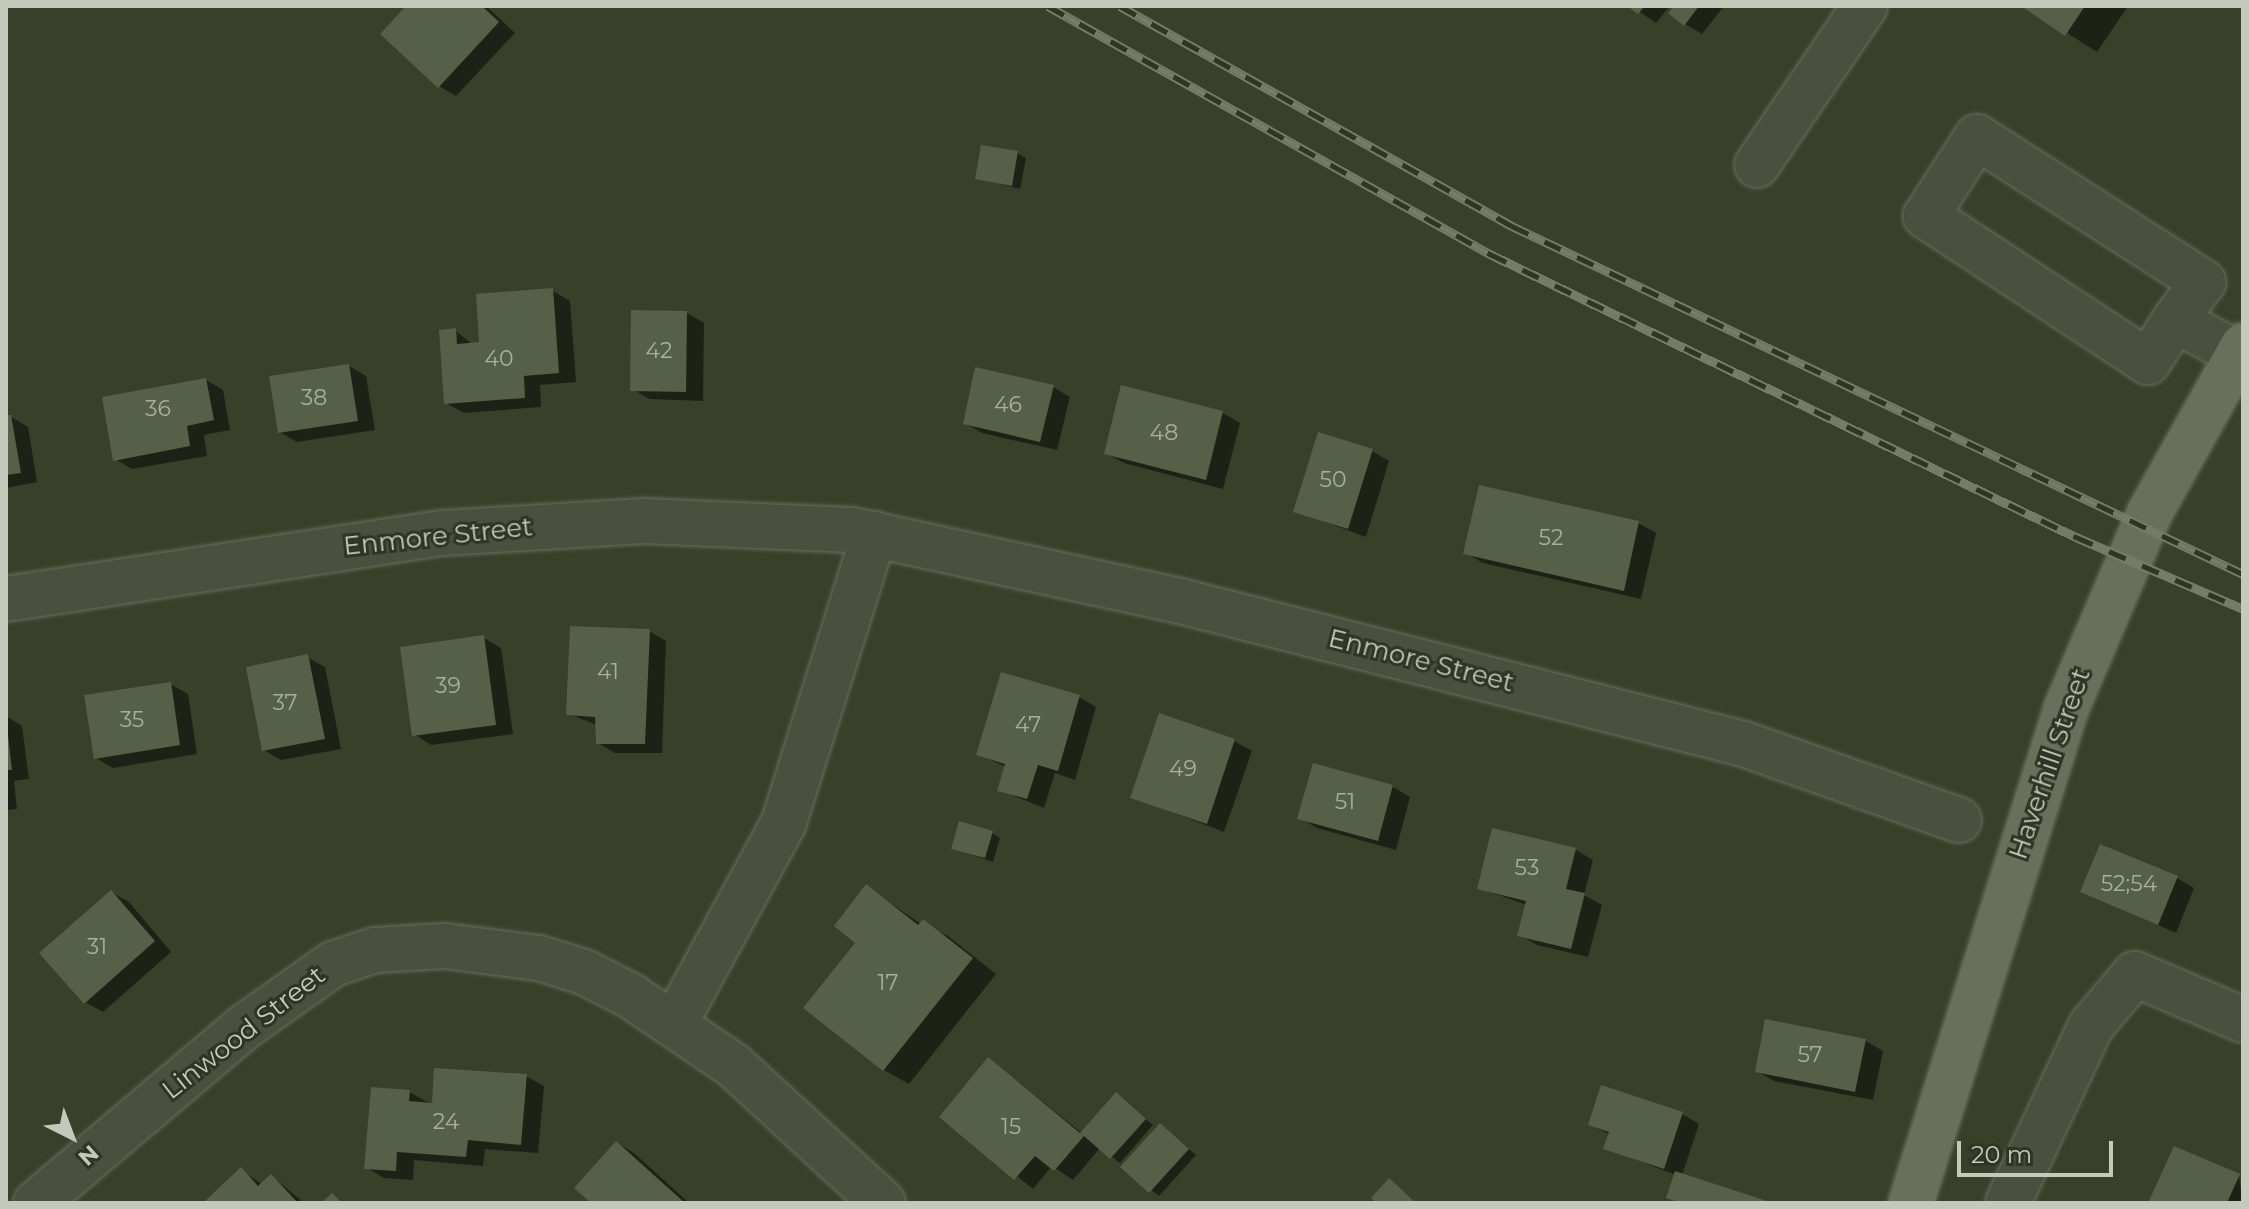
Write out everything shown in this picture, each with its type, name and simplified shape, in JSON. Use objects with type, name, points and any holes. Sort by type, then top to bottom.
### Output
[{"type":"main road","name":"Haverhill Street","points":[[1911,1203],[2066,709],[2149,514],[2241,350]]},
{"type":"street","points":[[1757,165],[1865,6]]},
{"type":"street","points":[[1977,137],[2203,282],[2175,320],[2148,362],[1926,216],[1977,137]]},
{"type":"street","points":[[2175,320],[2241,350]]},
{"type":"street","name":"Enmore Street","points":[[6,599],[443,533],[644,521],[754,523],[874,534],[1166,598],[1698,732],[1959,820]]},
{"type":"street","points":[[675,1023],[784,822],[874,534]]},
{"type":"street","name":"Linwood Street","points":[[36,1203],[247,1025],[352,956],[445,946],[539,958],[584,972],[675,1023],[776,1102],[883,1203]]},
{"type":"street","points":[[2008,1203],[2091,1026],[2135,974],[2243,1020]]},
{"type":"building","points":[[406,6],[482,6],[499,22],[438,88],[380,34]]},
{"type":"building","points":[[1627,6],[1645,6],[1638,14]]},
{"type":"building","points":[[1674,6],[1699,6],[1684,26],[1668,13]]},
{"type":"building","points":[[2021,6],[2085,6],[2065,36]]},
{"type":"building","points":[[981,145],[1018,151],[1012,186],[975,179]]},
{"type":"building","points":[[553,288],[559,373],[524,376],[525,398],[444,404],[439,330],[456,328],[457,344],[479,342],[476,294]]},
{"type":"building","points":[[631,310],[687,311],[686,392],[630,391]]},
{"type":"building","points":[[349,364],[358,421],[278,433],[269,376]]},
{"type":"building","points":[[975,367],[1054,385],[1040,442],[963,424]]},
{"type":"building","points":[[206,378],[214,420],[187,426],[190,446],[113,461],[102,397]]},
{"type":"building","points":[[1121,385],[1223,411],[1206,480],[1104,454]]},
{"type":"building","points":[[6,415],[11,415],[21,473],[6,475]]},
{"type":"building","points":[[1318,432],[1373,449],[1348,529],[1293,512]]},
{"type":"building","points":[[1479,485],[1639,521],[1624,591],[1463,554]]},
{"type":"building","points":[[570,626],[650,629],[645,744],[596,744],[595,717],[566,715]]},
{"type":"building","points":[[484,635],[496,725],[412,736],[400,647]]},
{"type":"building","points":[[308,654],[325,739],[262,751],[246,667]]},
{"type":"building","points":[[1001,672],[1080,695],[1058,771],[1038,765],[1027,799],[997,791],[1005,764],[976,755]]},
{"type":"building","points":[[171,682],[180,745],[94,759],[84,695]]},
{"type":"building","points":[[1159,713],[1235,739],[1207,824],[1130,798]]},
{"type":"building","points":[[8,735],[12,770],[6,770]]},
{"type":"building","points":[[1313,763],[1393,785],[1378,841],[1297,819]]},
{"type":"building","points":[[959,821],[993,831],[985,858],[951,849]]},
{"type":"building","points":[[1492,828],[1576,848],[1566,889],[1585,893],[1571,949],[1517,936],[1526,901],[1477,889]]},
{"type":"building","points":[[2100,844],[2178,876],[2158,925],[2080,892]]},
{"type":"building","points":[[866,884],[918,925],[923,919],[973,958],[883,1071],[803,1008],[855,943],[834,926]]},
{"type":"building","points":[[111,890],[155,941],[84,1004],[39,953]]},
{"type":"building","points":[[1765,1019],[1866,1039],[1855,1092],[1755,1072]]},
{"type":"building","points":[[988,1057],[1080,1133],[1116,1092],[1146,1119],[1110,1159],[1084,1136],[1054,1171],[1035,1156],[1014,1180],[939,1117]]},
{"type":"building","points":[[434,1068],[527,1074],[521,1145],[468,1140],[466,1157],[397,1152],[396,1171],[364,1169],[371,1087],[410,1090],[409,1101],[432,1103]]},
{"type":"building","points":[[1601,1085],[1683,1112],[1664,1169],[1603,1149],[1609,1132],[1588,1125]]},
{"type":"building","points":[[1160,1123],[1189,1149],[1149,1193],[1120,1167]]},
{"type":"building","points":[[616,1141],[685,1203],[591,1203],[574,1188]]},
{"type":"building","points":[[2174,1146],[2240,1174],[2227,1203],[2148,1203]]},
{"type":"building","points":[[241,1167],[258,1186],[271,1174],[298,1203],[203,1203]]},
{"type":"building","points":[[1675,1171],[1770,1203],[1681,1203],[1666,1198]]},
{"type":"building","points":[[1389,1178],[1416,1203],[1376,1203],[1371,1198]]},
{"type":"building","points":[[332,1193],[342,1203],[321,1203]]},
{"type":"railway","points":[[1048,6],[1490,254],[2076,537],[2243,609]]},
{"type":"railway","points":[[1120,6],[1512,226],[2243,574]]}]
